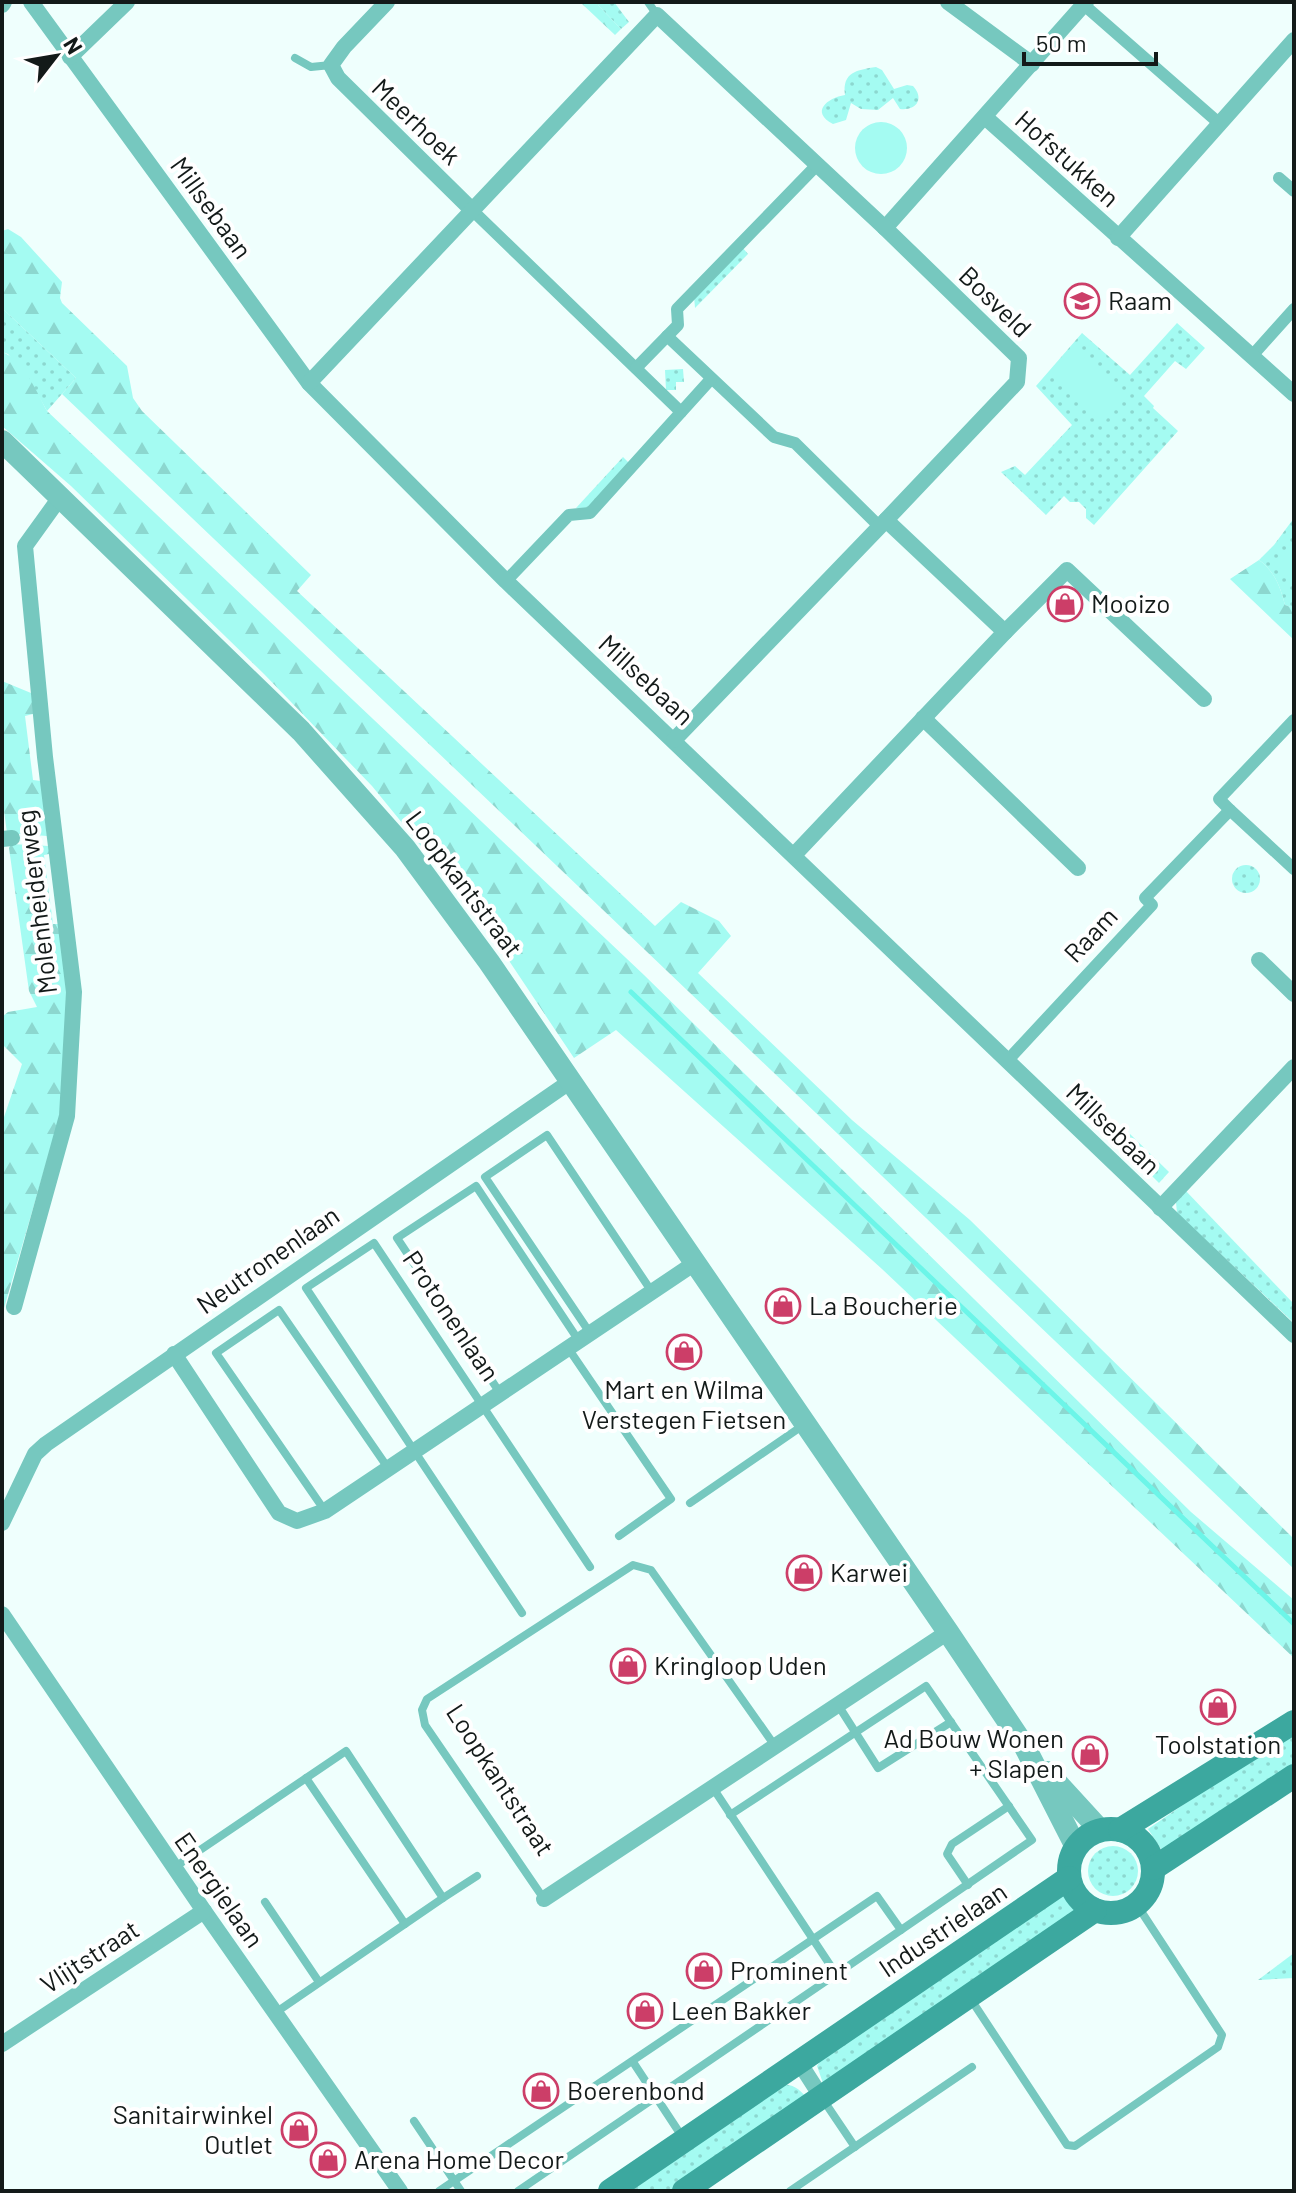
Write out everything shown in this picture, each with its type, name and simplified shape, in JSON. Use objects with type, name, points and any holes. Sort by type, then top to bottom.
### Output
[{"type":"main road","points":[[1110,1830],[1133,1835],[1143,1843],[1151,1855],[1154,1868],[1147,1895],[1137,1905],[1117,1913],[1095,1910],[1078,1897],[1069,1878],[1070,1862],[1076,1847],[1086,1837],[1110,1830],[1294,1722]]},
{"type":"main road","points":[[1154,1868],[1294,1776]]},
{"type":"main road","name":"Industrielaan","points":[[610,2191],[1069,1878]]},
{"type":"main road","points":[[684,2191],[1095,1910]]},
{"type":"street","name":"Millsebaan","points":[[31,2],[309,383],[506,581],[1294,1335]]},
{"type":"street","points":[[70,57],[127,2]]},
{"type":"street","points":[[331,65],[387,2]]},
{"type":"street","points":[[948,2],[1032,64]]},
{"type":"street","name":"Hofstukken","points":[[885,228],[1085,3],[1220,124]]},
{"type":"street","name":"Bosveld","points":[[309,383],[472,210],[652,9],[1019,358],[1017,382],[674,740]]},
{"type":"street","name":"Hofstukken","points":[[1118,238],[1294,40]]},
{"type":"street","name":"Meerhoek","points":[[331,65],[338,78],[472,210]]},
{"type":"street","name":"Hofstukken","points":[[985,117],[1294,394]]},
{"type":"street","points":[[636,368],[678,325],[677,309],[816,166]]},
{"type":"street","points":[[1279,178],[1294,191]]},
{"type":"street","points":[[472,210],[681,412]]},
{"type":"street","points":[[1251,357],[1294,309]]},
{"type":"street","points":[[667,336],[774,437],[795,443],[1005,632]]},
{"type":"street","points":[[506,581],[569,515],[590,513],[711,379]]},
{"type":"street","name":"Loopkantstraat","points":[[2,441],[301,731],[405,848],[489,962],[948,1632],[1025,1747],[1076,1847]]},
{"type":"street","name":"Molenheiderweg","points":[[14,1307],[67,1116],[68,1100],[74,992],[45,757],[25,546],[61,496]]},
{"type":"street","points":[[794,855],[1067,570],[1204,699]]},
{"type":"street","points":[[923,718],[1078,868]]},
{"type":"street","points":[[1294,720],[1219,799],[1294,869]]},
{"type":"street","name":"Raam","points":[[1007,1061],[1152,905],[1145,898],[1230,810]]},
{"type":"street","points":[[1259,960],[1294,994]]},
{"type":"street","points":[[1160,1208],[1294,1067]]},
{"type":"street","name":"Neutronenlaan","points":[[2,1523],[35,1454],[174,1354],[571,1081]]},
{"type":"street","name":"Protonenlaan","points":[[174,1354],[279,1513],[297,1521],[325,1511],[695,1263]]},
{"type":"street","name":"Energielaan","points":[[2,1614],[400,2191]]},
{"type":"street","name":"Loopkantstraat","points":[[544,1899],[948,1632]]},
{"type":"street","name":"Loopkantstraat","points":[[1025,1747],[1110,1830]]},
{"type":"street","name":"Vlijtstraat","points":[[2,2044],[204,1911]]},
{"type":"street","points":[[799,2062],[822,2098]]},
{"type":"lane","points":[[295,58],[311,67],[331,65]]},
{"type":"lane","name":"Protonenlaan","points":[[619,1536],[671,1499],[485,1177],[547,1135],[652,1292]]},
{"type":"lane","name":"Protonenlaan","points":[[500,1394],[397,1238],[476,1186],[579,1341]]},
{"type":"lane","name":"Protonenlaan","points":[[522,1613],[306,1288],[374,1243],[590,1567]]},
{"type":"lane","points":[[325,1511],[216,1353],[279,1310],[388,1469]]},
{"type":"lane","points":[[690,1503],[805,1424]]},
{"type":"lane","name":"Loopkantstraat","points":[[544,1899],[425,1725],[422,1710],[427,1699],[633,1565],[651,1570],[775,1746]]},
{"type":"lane","points":[[518,2191],[1032,1840],[926,1686],[730,1815]]},
{"type":"lane","points":[[838,1705],[878,1768],[951,1722]]},
{"type":"lane","points":[[174,1867],[346,1751],[443,1898]]},
{"type":"lane","points":[[306,1778],[405,1924]]},
{"type":"lane","points":[[712,1788],[836,1974]]},
{"type":"lane","points":[[968,1885],[947,1854],[952,1844],[1009,1806]]},
{"type":"lane","points":[[275,2013],[477,1876]]},
{"type":"lane","points":[[439,2191],[877,1896],[901,1930]]},
{"type":"lane","points":[[265,1902],[319,1982]]},
{"type":"lane","points":[[969,1997],[1059,2134],[1067,2145],[1075,2146],[1218,2047],[1221,2041],[1222,2035],[1137,1905]]},
{"type":"lane","points":[[633,2062],[684,2140]]},
{"type":"lane","points":[[790,2191],[972,2067]]},
{"type":"lane","points":[[822,2098],[855,2147]]},
{"type":"lane","points":[[414,2121],[461,2191]]},
{"type":"green space","points":[[580,2],[595,2],[621,29],[615,35]]},
{"type":"green space","points":[[595,2],[614,2],[629,22],[621,29]]},
{"type":"green space","points":[[876,67],[882,70],[894,89],[913,86],[918,95],[917,103],[900,109],[893,98],[878,110],[861,109],[851,103],[846,120],[833,124],[826,119],[822,110],[824,106],[832,99],[845,95],[848,77],[857,71]]},
{"type":"green space","points":[[881,122],[899,130],[907,148],[899,166],[881,174],[863,166],[855,148],[863,130]]},
{"type":"green space","points":[[8,229],[21,237],[62,282],[62,303],[127,366],[133,398],[142,411],[311,575],[297,591],[655,926],[681,902],[719,921],[731,936],[698,973],[852,1120],[970,1220],[1294,1539],[1294,1569],[62,394],[76,378],[2,308],[2,231]]},
{"type":"green space","points":[[742,247],[748,254],[695,308],[694,296]]},
{"type":"green space","points":[[2,308],[76,378],[47,411],[33,386],[8,354],[2,352]]},
{"type":"green space","points":[[1177,323],[1205,348],[1186,369],[1175,361],[1144,396],[1178,431],[1094,525],[1086,518],[1086,509],[1079,502],[1070,502],[1064,496],[1046,515],[1001,472],[1015,466],[1025,475],[1072,425],[1036,386],[1082,333],[1130,375]]},
{"type":"green space","points":[[1074,348],[1127,396],[1105,421],[1052,373]]},
{"type":"green space","points":[[2,352],[23,369],[47,411],[644,975],[1191,1512],[1294,1600],[1294,1658],[882,1269],[616,1030],[574,1058],[483,922],[372,786],[264,674],[71,486],[2,426]]},
{"type":"green space","points":[[683,369],[684,382],[676,382],[676,390],[666,390],[665,370]]},
{"type":"green space","points":[[623,457],[630,464],[590,508],[576,508]]},
{"type":"green space","points":[[1294,518],[1294,608],[1285,605],[1276,580],[1259,560]]},
{"type":"green space","points":[[1294,541],[1294,581],[1274,563]]},
{"type":"green space","points":[[1259,560],[1276,580],[1285,605],[1294,608],[1294,640],[1230,579]]},
{"type":"green space","points":[[2,681],[31,693],[37,713],[25,716],[33,780],[41,781],[47,836],[7,833],[2,796]]},
{"type":"green space","points":[[11,844],[49,846],[50,854],[44,855],[53,924],[59,924],[68,965],[65,1078],[59,1119],[2,1315],[2,1123],[22,1064],[2,1044],[2,1017],[8,1012],[37,1007],[29,991],[9,848]]},
{"type":"green space","points":[[1246,865],[1256,869],[1260,879],[1256,889],[1246,893],[1236,889],[1232,879],[1236,869]]},
{"type":"green space","points":[[1130,1134],[1169,1172],[1159,1183],[1120,1144]]},
{"type":"green space","points":[[1185,1190],[1294,1304],[1294,1323],[1177,1213],[1176,1202]]},
{"type":"green space","points":[[1294,1734],[1294,1767],[1165,1855],[1148,1829],[1277,1740]]},
{"type":"green space","points":[[1113,1846],[1131,1853],[1138,1871],[1131,1889],[1113,1896],[1095,1889],[1088,1871],[1095,1853]]},
{"type":"green space","points":[[1061,1888],[1078,1915],[825,2089],[817,2066],[829,2047]]},
{"type":"green space","points":[[1294,1953],[1294,1978],[1258,1980]]},
{"type":"green space","points":[[779,2084],[796,2088],[808,2099],[673,2191],[619,2191]]},
{"type":"waterway","points":[[631,992],[1294,1624]]},
{"type":"place","name":"Raam","points":[[1082,301]]},
{"type":"place","name":"Mooizo","points":[[1065,604]]},
{"type":"place","name":"La Boucherie","points":[[783,1306]]},
{"type":"place","name":"Mart en Wilma Verstegen Fietsen","points":[[684,1352]]},
{"type":"place","name":"Karwei","points":[[804,1573]]},
{"type":"place","name":"Kringloop Uden","points":[[628,1666]]},
{"type":"place","name":"Toolstation","points":[[1218,1707]]},
{"type":"place","name":"Ad Bouw Wonen + Slapen","points":[[1090,1754]]},
{"type":"place","name":"Prominent","points":[[704,1971]]},
{"type":"place","name":"Leen Bakker","points":[[645,2011]]},
{"type":"place","name":"Boerenbond","points":[[541,2091]]},
{"type":"place","name":"Sanitairwinkel Outlet","points":[[299,2130]]},
{"type":"place","name":"Arena Home Decor","points":[[328,2160]]}]
